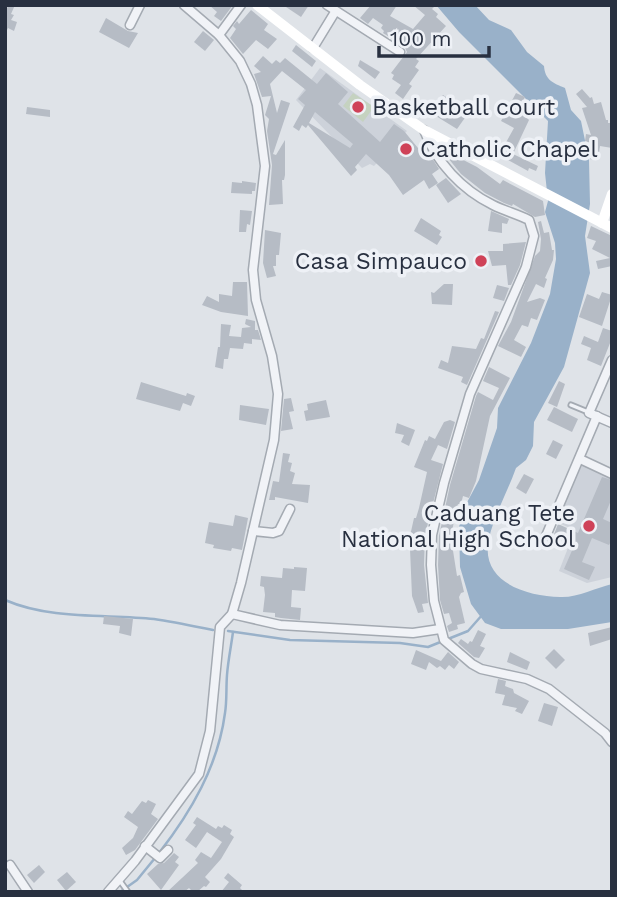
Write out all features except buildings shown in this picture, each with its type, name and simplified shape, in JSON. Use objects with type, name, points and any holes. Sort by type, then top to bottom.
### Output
[{"type":"main road","points":[[257,5],[360,85],[425,130],[607,225],[612,194]]},
{"type":"street","points":[[130,25],[140,5]]},
{"type":"street","points":[[107,892],[122,883],[145,846],[199,774],[210,731],[220,627],[232,614],[275,440],[278,394],[272,356],[256,300],[253,271],[265,166],[257,105],[240,61],[219,35],[184,5]]},
{"type":"street","points":[[219,35],[241,5]]},
{"type":"street","points":[[327,5],[400,52]]},
{"type":"street","points":[[313,48],[335,12]]},
{"type":"street","points":[[425,130],[431,148],[447,170],[491,204],[529,220],[534,236],[516,294],[470,394],[444,483],[432,535],[431,565],[440,629],[447,643],[472,664],[481,669],[527,678],[548,689],[605,733],[612,742]]},
{"type":"street","points":[[546,536],[580,459],[612,359]]},
{"type":"street","points":[[593,414],[612,423]]},
{"type":"street","points":[[580,459],[612,474]]},
{"type":"street","points":[[253,531],[279,531],[290,509]]},
{"type":"street","points":[[232,614],[279,625],[413,633],[440,629]]},
{"type":"street","points":[[145,846],[157,855],[168,850]]},
{"type":"street","points":[[10,865],[28,892]]},
{"type":"lane","points":[[571,405],[593,414]]},
{"type":"lane","points":[[122,883],[128,892]]},
{"type":"shaded area","points":[[320,68],[407,131],[374,166],[370,164],[362,168],[296,100]]},
{"type":"shaded area","name":"Caduang Tete National High School","points":[[582,465],[612,478],[612,577],[587,583],[559,571],[575,530],[556,522]]},
{"type":"green space","name":"Basketball court","points":[[353,93],[374,107],[363,122],[343,106]]},
{"type":"water","points":[[436,5],[475,5],[489,20],[511,30],[527,52],[544,66],[548,78],[565,88],[571,110],[581,121],[589,160],[590,204],[585,236],[590,273],[564,367],[534,422],[533,446],[526,460],[516,468],[489,538],[488,553],[491,566],[498,576],[508,584],[533,594],[566,597],[612,584],[612,622],[568,629],[501,629],[485,623],[471,604],[460,567],[459,527],[464,508],[479,480],[497,428],[498,408],[531,343],[550,294],[556,259],[555,243],[545,212],[548,201],[545,173],[548,121],[459,32]]},
{"type":"waterway","points":[[5,600],[41,611],[154,619],[213,630]]},
{"type":"waterway","points":[[228,631],[290,640],[400,643],[428,647],[468,631],[483,614]]},
{"type":"waterway","points":[[159,853],[192,805],[216,751],[225,713],[227,670],[233,632]]},
{"type":"waterway","points":[[120,892],[137,880],[155,858]]},
{"type":"place","name":"Basketball court","points":[[358,107]]},
{"type":"place","name":"Catholic Chapel","points":[[406,149]]},
{"type":"place","name":"Casa Simpauco","points":[[481,261]]},
{"type":"place","name":"Caduang Tete National High School","points":[[589,526]]}]
